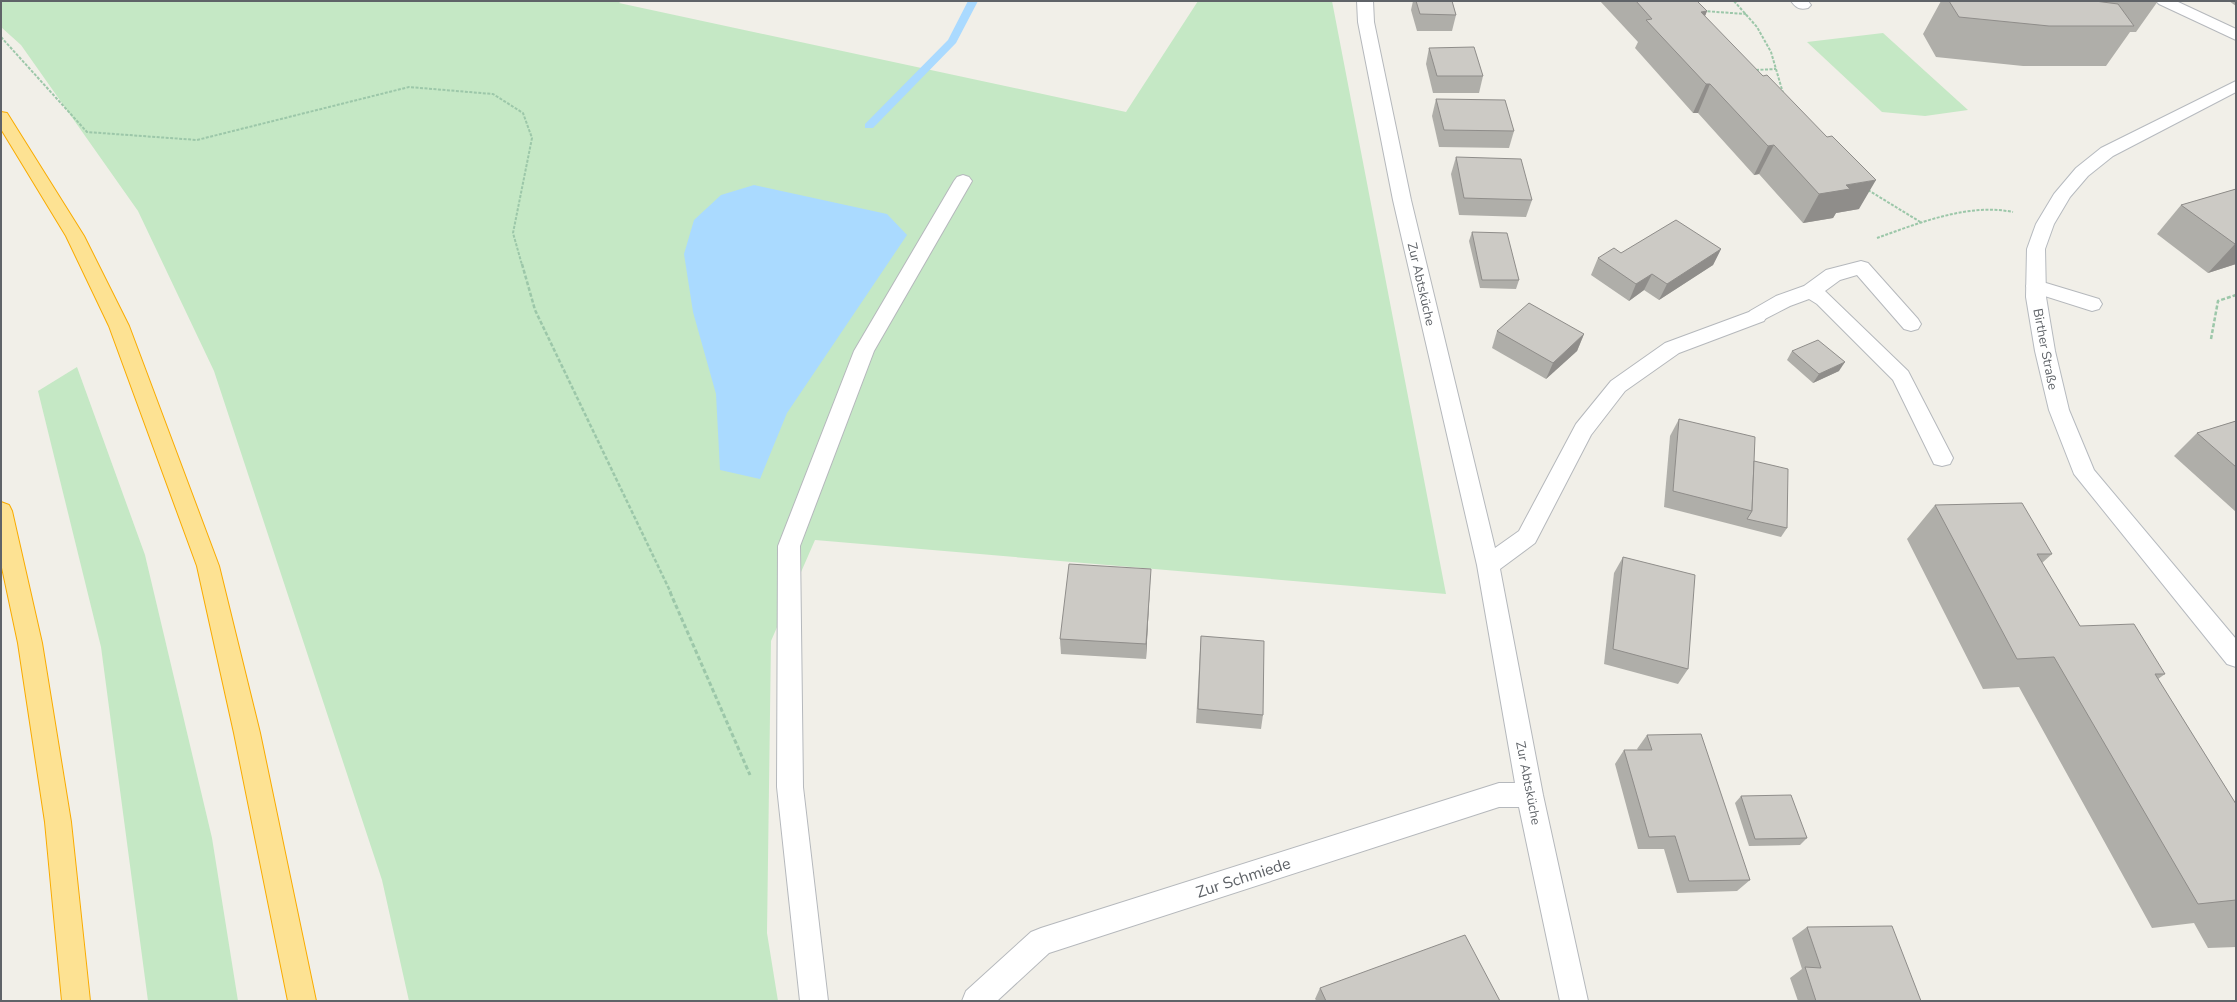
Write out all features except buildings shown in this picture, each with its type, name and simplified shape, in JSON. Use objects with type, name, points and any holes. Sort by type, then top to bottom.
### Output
[{"type":"highway","points":[[1,117],[15,137],[75,236],[119,326],[208,566],[246,733],[302,1001]]},
{"type":"highway","points":[[1,510],[30,643],[55,807],[76,1001]]},
{"type":"street","name":"Zur Abtsküche","points":[[1365,1],[1366,22],[1402,200],[1488,565],[1530,795],[1574,1001]]},
{"type":"street","points":[[2164,1],[2236,35]]},
{"type":"street","name":"Birther Straße","points":[[2236,86],[2107,152],[2082,172],[2063,194],[2045,224],[2036,249],[2036,297],[2045,351],[2059,410],[2085,474],[2236,657]]},
{"type":"street","points":[[814,1001],[790,787],[788,546],[864,351],[963,181]]},
{"type":"street","points":[[1488,565],[1527,537],[1583,430],[1618,386],[1672,348],[1757,316],[1783,301],[1810,291],[1833,275],[1861,267],[1911,324]]},
{"type":"street","points":[[2036,286],[2092,304]]},
{"type":"street","points":[[1810,291],[1824,299],[1901,376],[1942,458]]},
{"type":"street","name":"Zur Schmiede","points":[[976,1001],[1042,942],[1499,795],[1530,795]]},
{"type":"path","points":[[1734,1],[1757,27],[1771,52],[1784,95]]},
{"type":"path","points":[[1702,11],[1746,14]]},
{"type":"path","points":[[1,37],[87,132],[197,140],[409,87],[493,94],[523,113],[532,138],[513,233],[535,310],[663,576],[752,780]]},
{"type":"path","points":[[1754,70],[1776,69]]},
{"type":"path","points":[[1865,188],[1922,223]]},
{"type":"path","points":[[1871,240],[1938,218],[2002,208],[2045,224]]},
{"type":"path","points":[[2211,340],[2218,302],[2236,295]]},
{"type":"green space","points":[[1,1],[622,1],[619,3],[1126,112],[1198,1],[1332,1],[1446,594],[815,540],[771,641],[767,933],[778,1001],[409,1001],[382,880],[214,371],[138,211],[21,45],[1,27]]},
{"type":"green space","points":[[1883,33],[1968,110],[1925,116],[1882,112],[1807,42]]},
{"type":"green space","points":[[77,367],[145,555],[212,838],[238,1001],[148,1001],[101,647],[38,391]]},
{"type":"water","points":[[754,185],[887,214],[907,235],[787,413],[760,479],[720,470],[716,394],[693,312],[684,254],[694,220],[721,195]]},
{"type":"waterway","points":[[869,126],[952,41],[959,25],[973,1]]}]
